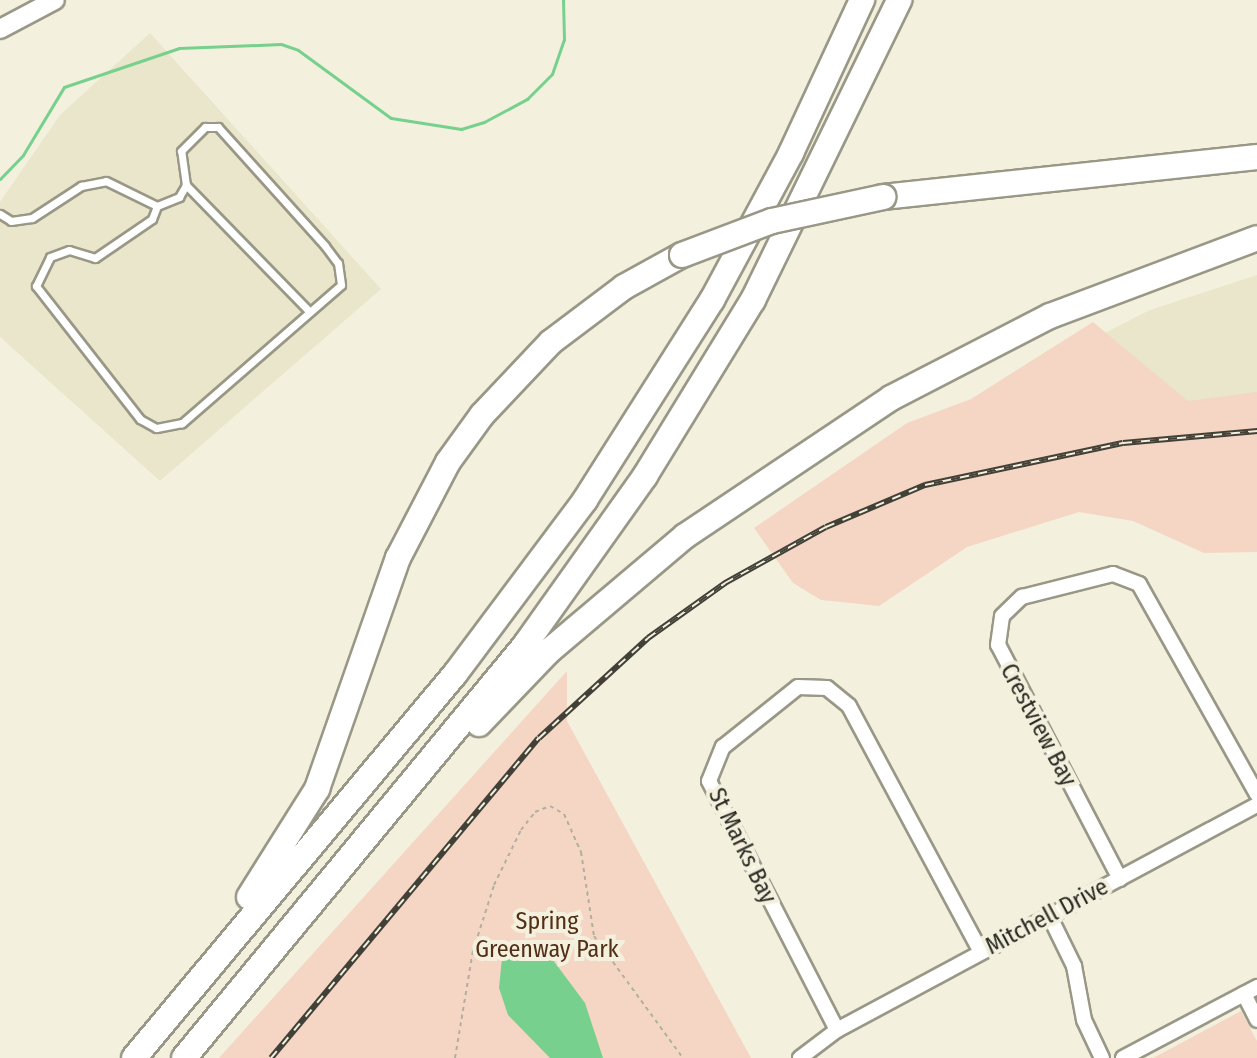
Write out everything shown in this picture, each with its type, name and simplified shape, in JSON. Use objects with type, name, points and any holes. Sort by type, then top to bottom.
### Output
[{"type":"highway","points":[[134,1058],[455,674],[585,500],[712,300],[791,153],[862,0]]},
{"type":"highway","points":[[184,1058],[410,788],[586,562],[700,389],[843,125],[899,0]]},
{"type":"highway","points":[[127,1058],[265,876],[317,789],[398,558],[448,462],[482,415],[551,342],[624,287],[682,255],[772,221],[883,197],[1257,157]]},
{"type":"highway","points":[[410,788],[613,595],[794,459],[1005,337],[1118,287],[1257,238]]},
{"type":"street","points":[[0,29],[55,0]]},
{"type":"street","name":"Crestview Bay","points":[[1120,879],[998,645],[1002,616],[1022,597],[1113,574],[1139,584],[1257,794]]},
{"type":"street","name":"St Marks Bay","points":[[837,1030],[709,781],[723,747],[798,687],[827,688],[849,706],[981,952]]},
{"type":"street","name":"Mitchell Drive","points":[[800,1058],[837,1030],[1257,805]]},
{"type":"street","points":[[1050,917],[1074,966],[1084,1020],[1102,1058]]},
{"type":"street","points":[[1123,1058],[1250,991],[1257,1020]]},
{"type":"lane","points":[[186,185],[179,197],[157,206],[152,219],[95,258],[69,250],[50,257],[36,286],[140,419],[156,428],[182,423],[310,312],[341,285],[338,263],[218,127],[205,127],[181,151],[186,185],[310,312]]},
{"type":"lane","points":[[0,214],[11,221],[32,218],[81,186],[106,181],[157,206]]},
{"type":"path","points":[[455,1058],[473,951],[490,896],[521,830],[535,812],[550,806],[564,814],[581,852],[594,936],[683,1058]]},
{"type":"shaded area","points":[[150,33],[381,289],[160,481],[0,337],[0,202],[60,115]]},
{"type":"shaded area","points":[[1257,275],[1257,445],[948,412],[1150,310]]},
{"type":"shaded area","points":[[523,941],[550,956],[585,1003],[603,1058],[550,1058],[508,1015],[499,988],[502,958]]},
{"type":"green space","points":[[1093,322],[1188,401],[1257,392],[1257,552],[1204,553],[1133,521],[1079,512],[967,547],[879,606],[821,600],[793,583],[754,528],[907,423],[971,399]]},
{"type":"green space","name":"Spring Greenway Park","points":[[567,671],[567,721],[751,1058],[219,1058]]},
{"type":"green space","points":[[1241,1011],[1257,1041],[1257,1058],[1153,1058]]},
{"type":"waterway","points":[[0,179],[23,155],[64,87],[179,48],[281,44],[298,50],[391,118],[461,129],[484,122],[527,99],[552,74],[564,40],[563,0]]},
{"type":"railway","points":[[271,1058],[539,738],[648,638],[725,583],[826,527],[925,485],[1123,443],[1257,431]]}]
